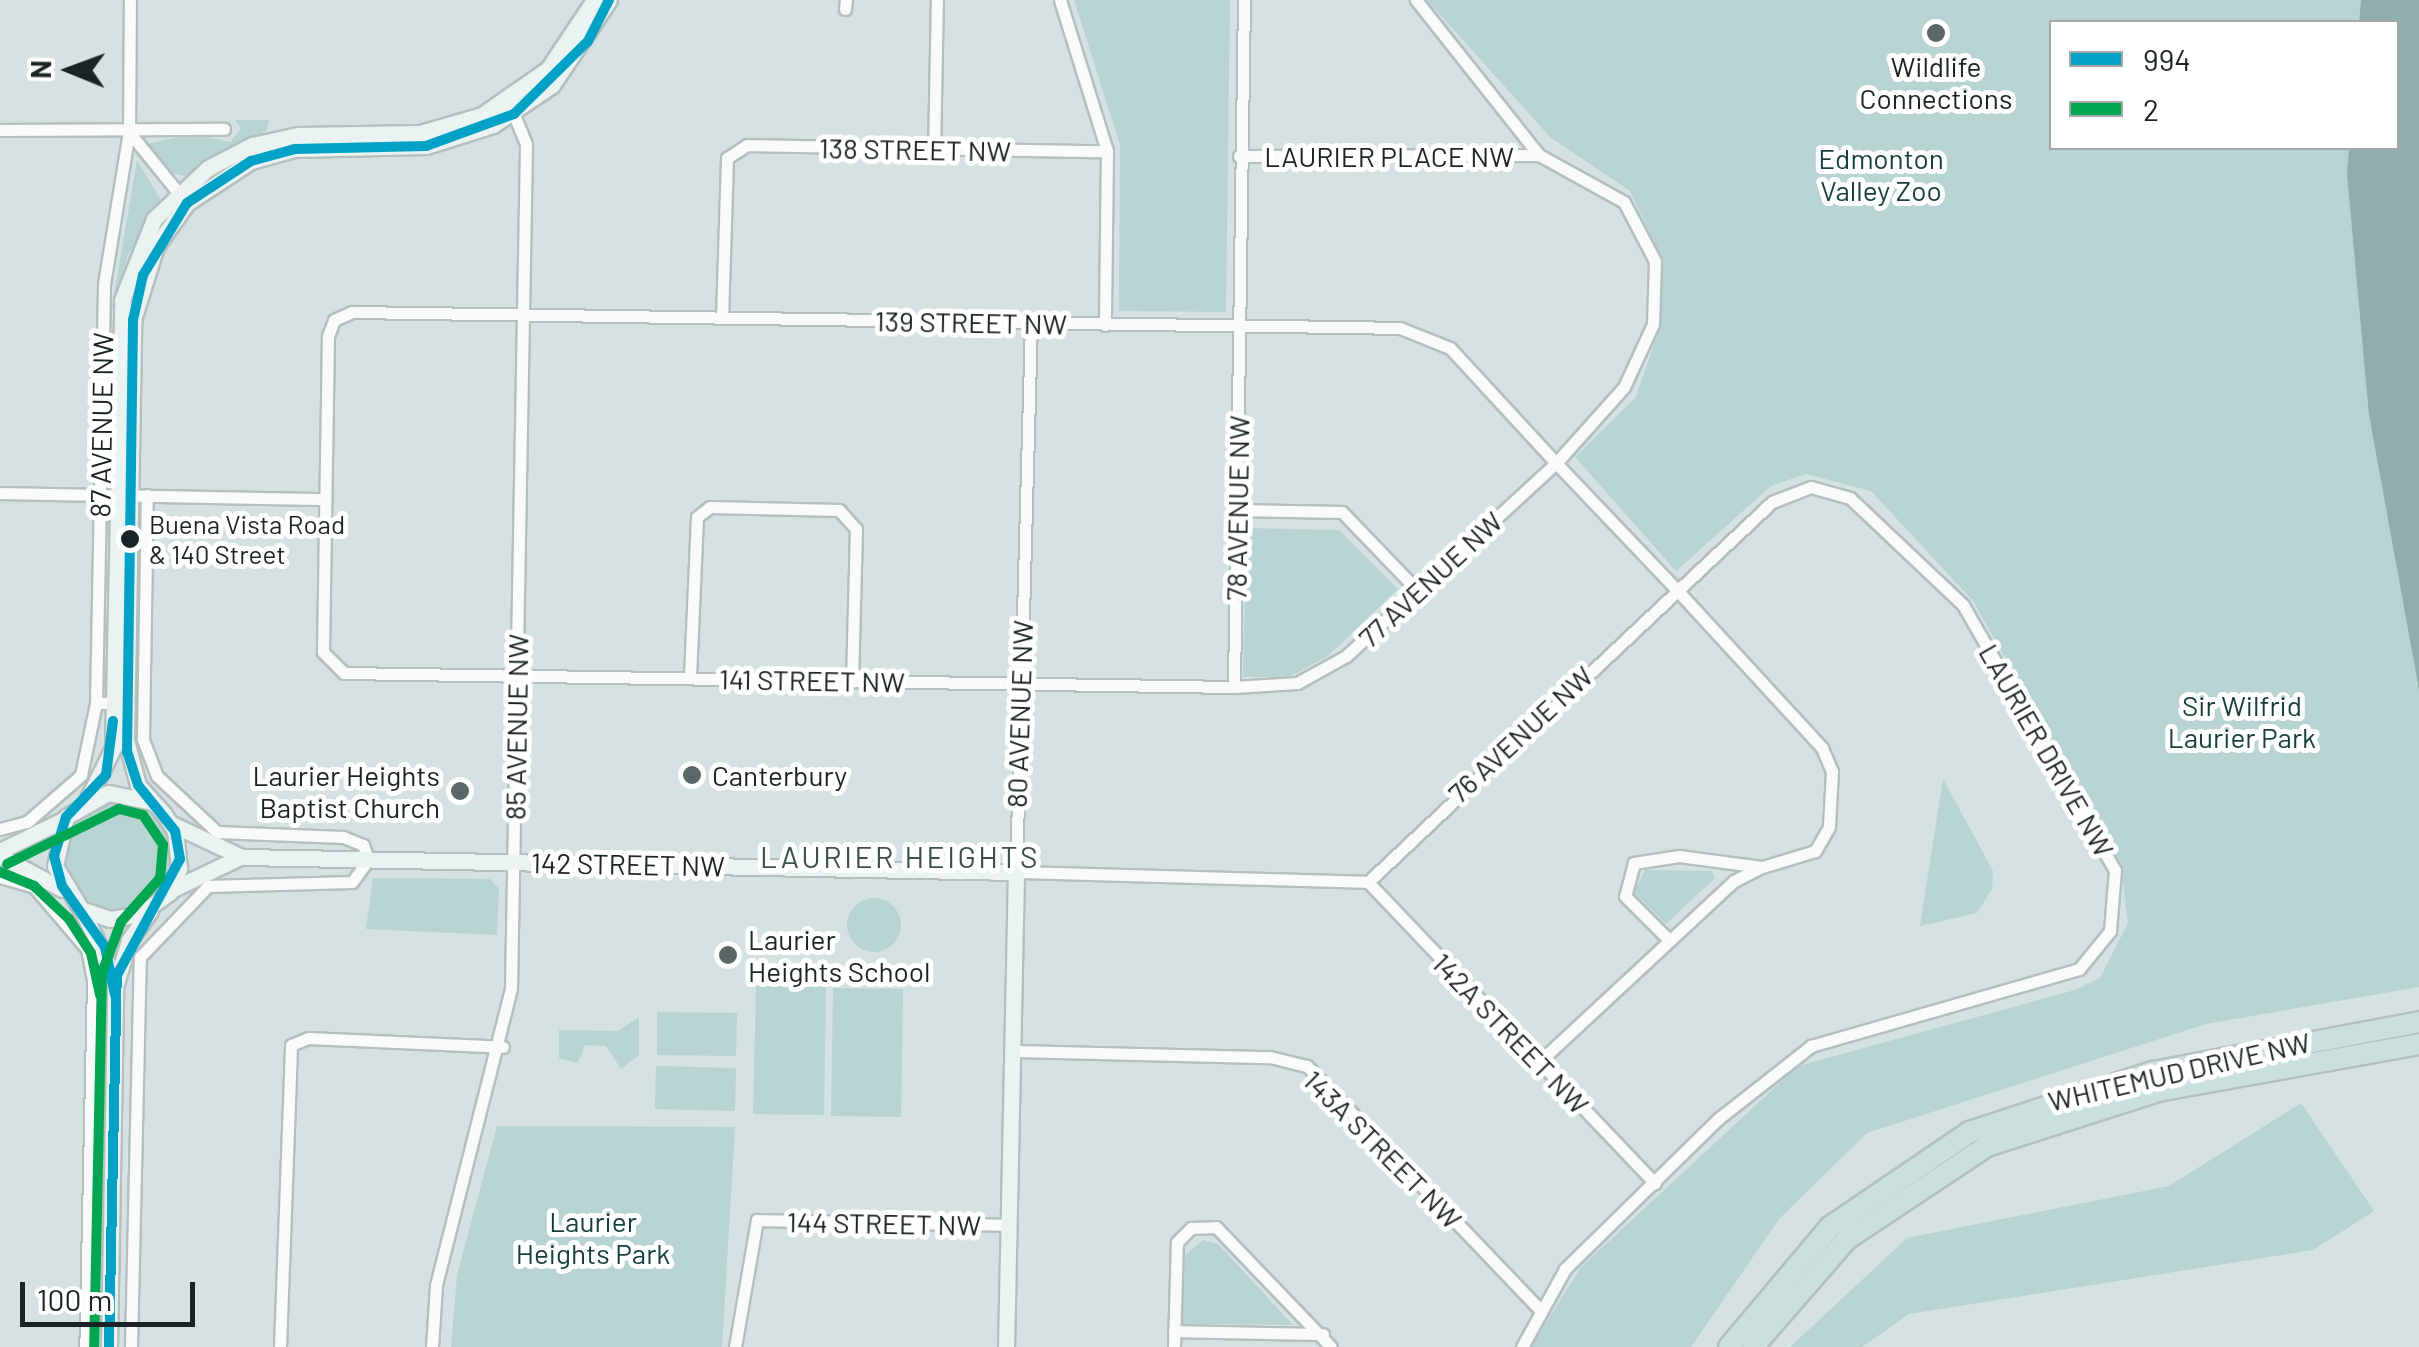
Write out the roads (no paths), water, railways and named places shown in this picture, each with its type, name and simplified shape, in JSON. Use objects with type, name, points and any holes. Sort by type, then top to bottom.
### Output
[{"type":"highway","name":"WHITEMUD DRIVE NW","points":[[1753,1347],[1847,1239],[1988,1146],[2158,1091],[2390,1037],[2419,1022]]},
{"type":"highway","name":"WHITEMUD DRIVE NW","points":[[1729,1347],[1830,1227],[1970,1132],[2139,1075],[2390,1037],[2419,1044]]},
{"type":"street","name":"87 AVENUE NW","points":[[96,703],[104,284],[129,132],[130,0]]},
{"type":"street","points":[[511,108],[562,54],[594,0]]},
{"type":"street","points":[[109,1347],[115,1000],[124,952],[170,892],[180,850],[127,752],[135,305],[156,246],[182,197],[275,154],[426,146],[511,108],[588,41],[609,0]]},
{"type":"street","points":[[934,152],[937,0]]},
{"type":"street","points":[[1060,0],[1107,152],[1105,325]]},
{"type":"street","name":"LAURIER PLACE NW","points":[[1240,329],[1239,156],[1244,0]]},
{"type":"street","name":"LAURIER PLACE NW","points":[[1416,0],[1539,156],[1624,202],[1654,261],[1653,324],[1624,387],[1556,463]]},
{"type":"street","name":"85 AVENUE NW","points":[[432,1347],[436,1285],[503,1047],[514,862],[526,144],[511,108]]},
{"type":"street","points":[[0,130],[224,129]]},
{"type":"street","points":[[129,132],[182,197]]},
{"type":"street","name":"138 STREET NW","points":[[722,318],[727,158],[747,144],[934,152],[1107,152]]},
{"type":"street","name":"LAURIER PLACE NW","points":[[1239,156],[1539,156]]},
{"type":"street","name":"139 STREET NW","points":[[325,498],[334,320],[352,312],[1240,329],[1400,328],[1450,348],[1556,463]]},
{"type":"street","name":"80 AVENUE NW","points":[[1006,1347],[1031,322]]},
{"type":"street","name":"78 AVENUE NW","points":[[1234,687],[1240,329]]},
{"type":"street","points":[[1539,1062],[1668,939],[1762,867],[1815,851],[1830,827],[1832,771],[1822,748],[1556,463]]},
{"type":"street","name":"77 AVENUE NW","points":[[1297,684],[1419,592],[1556,463]]},
{"type":"street","name":"LAURIER DRIVE NW","points":[[1522,1347],[1538,1308],[1654,1183],[1811,1046],[2078,970],[2110,932],[2117,900],[2115,870],[1964,605],[1850,498],[1811,487],[1772,502],[1676,589]]},
{"type":"street","points":[[0,493],[325,498]]},
{"type":"street","points":[[115,1000],[105,947],[81,909],[68,895],[0,854],[66,817],[109,766],[131,494]]},
{"type":"street","points":[[131,494],[143,739],[162,784],[208,827],[343,837],[363,845],[368,860],[352,882],[208,886],[144,947],[137,1000],[132,1347]]},
{"type":"street","name":"141 STREET NW","points":[[325,498],[328,665],[518,676],[1020,685],[1297,684]]},
{"type":"street","points":[[690,677],[697,517],[710,508],[851,518],[852,682]]},
{"type":"street","points":[[1237,510],[1342,512],[1419,592]]},
{"type":"street","name":"76 AVENUE NW","points":[[1368,882],[1676,589]]},
{"type":"street","points":[[0,828],[27,822],[81,775],[96,703],[113,703]]},
{"type":"street","points":[[81,803],[117,793],[158,808]]},
{"type":"street","name":"142 STREET NW","points":[[158,808],[199,844],[242,858],[1368,882]]},
{"type":"street","points":[[66,817],[54,856],[68,895]]},
{"type":"street","points":[[1668,939],[1625,896],[1634,863],[1679,856],[1762,867]]},
{"type":"street","name":"142 STREET NW","points":[[170,892],[242,858]]},
{"type":"street","points":[[0,877],[34,888],[87,949],[94,980],[86,1347]]},
{"type":"street","name":"142A STREET NW","points":[[1368,882],[1654,1183]]},
{"type":"street","points":[[81,909],[121,919],[157,905]]},
{"type":"street","points":[[115,1000],[137,1000]]},
{"type":"street","points":[[280,1347],[291,1045],[308,1038],[503,1047]]},
{"type":"street","name":"143A STREET NW","points":[[1016,1051],[1270,1057],[1306,1066],[1538,1308]]},
{"type":"street","name":"144 STREET NW","points":[[735,1347],[758,1220],[1010,1225]]},
{"type":"street","points":[[1174,1347],[1178,1242],[1191,1228],[1234,1238],[1330,1347]]},
{"type":"street","points":[[1174,1331],[1322,1334]]},
{"type":"place","name":"Wildlife Connections","points":[[1936,33]]},
{"type":"place","name":"Buena Vista Road & 140 Street","points":[[130,539]]},
{"type":"place","name":"Canterbury","points":[[692,775]]},
{"type":"place","name":"Laurier Heights Baptist Church","points":[[460,791]]},
{"type":"place","name":"Laurier Heights School","points":[[728,955]]},
{"type":"district","name":"LAURIER HEIGHTS","points":[[900,856]]},
{"type":"park label","name":"Edmonton Valley Zoo","points":[[1881,174]]},
{"type":"park label","name":"Sir Wilfrid Laurier Park","points":[[2242,721]]},
{"type":"park label","name":"Laurier Heights Park","points":[[593,1237]]}]
